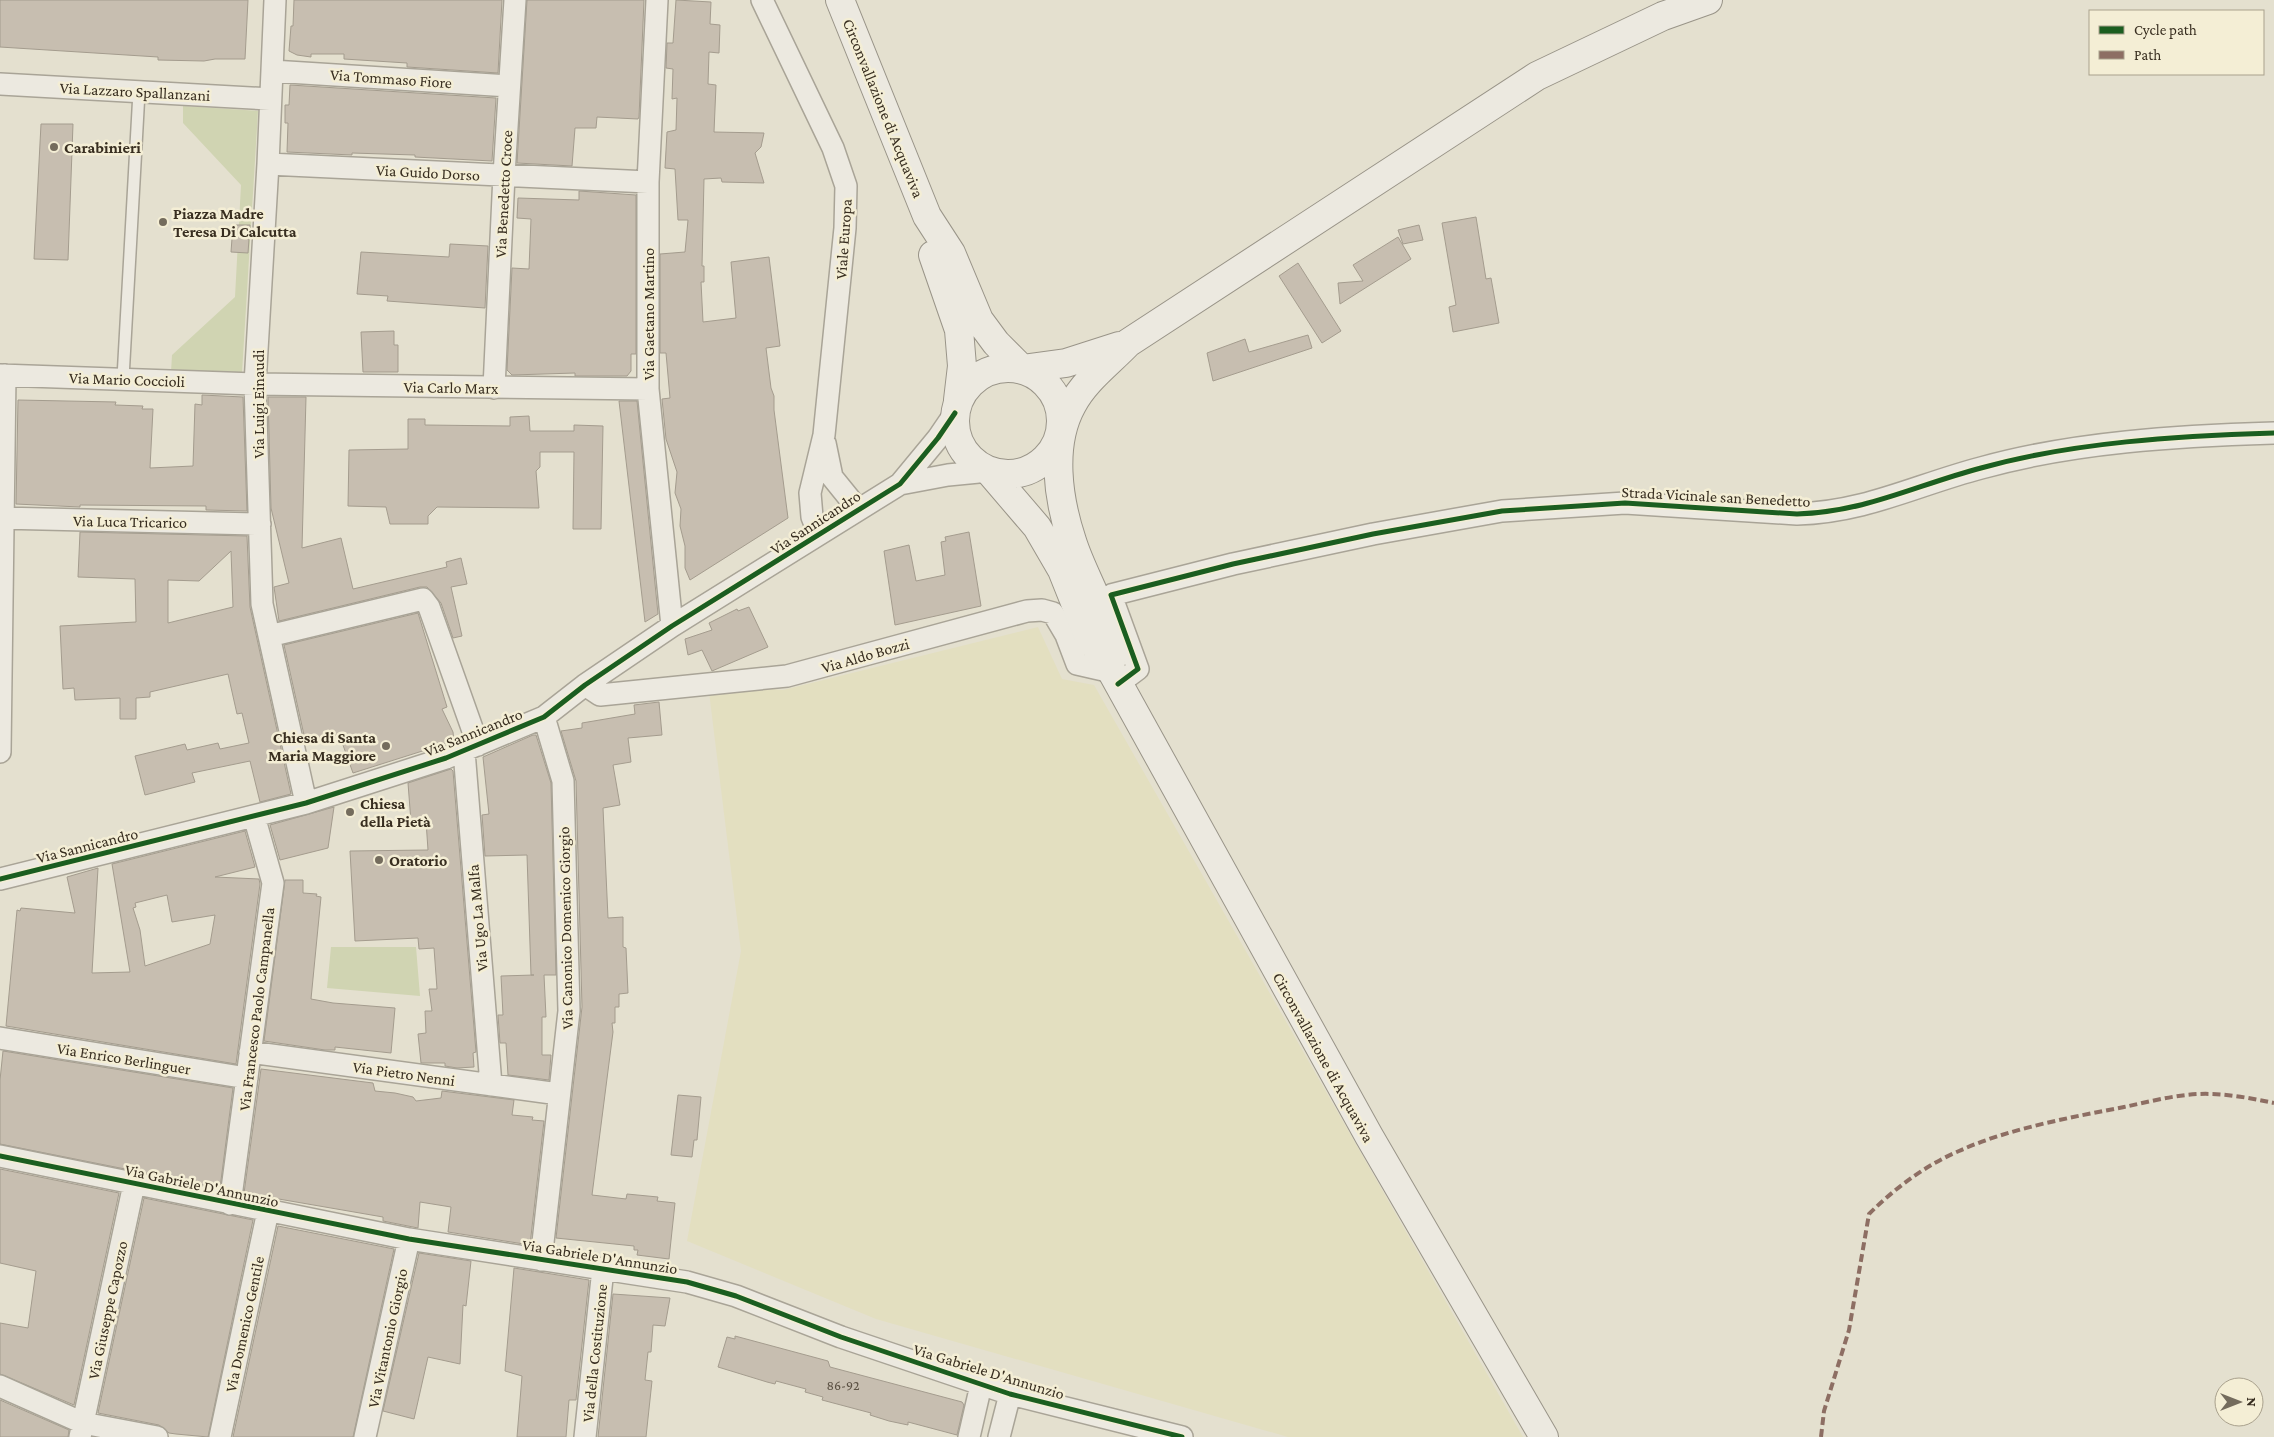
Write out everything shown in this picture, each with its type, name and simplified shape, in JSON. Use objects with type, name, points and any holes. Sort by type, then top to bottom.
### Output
[{"type":"main road","name":"Circonvallazione di Acquaviva","points":[[840,0],[927,216]]},
{"type":"main road","points":[[927,216],[933,256],[959,330],[962,366],[955,431],[962,448],[974,462],[990,471],[1005,474],[1021,473],[1036,467],[1052,450],[1083,388],[1128,343],[1537,76],[1663,16],[1708,0]]},
{"type":"main road","points":[[927,216],[951,252],[979,320],[996,343],[1022,369],[1036,375],[1052,391],[1061,413],[1058,462],[1061,496],[1072,541],[1106,626],[1115,678]]},
{"type":"main road","points":[[957,407],[966,387],[978,376],[991,369],[1006,367],[1022,369],[1066,363],[1128,343]]},
{"type":"main road","name":"Circonvallazione di Acquaviva","points":[[990,471],[1037,527],[1062,570],[1088,635],[1115,678],[1368,1136],[1544,1437]]},
{"type":"street","name":"Via Luigi Einaudi","points":[[275,0],[268,164],[254,384],[262,604],[306,803]]},
{"type":"street","name":"Via Benedetto Croce","points":[[494,388],[504,175],[515,0]]},
{"type":"street","name":"Via Gaetano Martino","points":[[657,0],[648,182],[648,389],[672,626]]},
{"type":"street","name":"Viale Europa","points":[[762,0],[833,148],[846,186],[846,228],[824,435],[810,493],[812,517],[819,534]]},
{"type":"street","name":"Via Tommaso Fiore","points":[[272,70],[510,86]]},
{"type":"street","name":"Via Lazzaro Spallanzani","points":[[0,84],[270,99]]},
{"type":"street","name":"Via Guido Dorso","points":[[268,164],[648,182]]},
{"type":"street","name":"Via Mario Coccioli","points":[[2,375],[254,384]]},
{"type":"street","points":[[0,752],[2,375]]},
{"type":"street","name":"Via Carlo Marx","points":[[254,384],[648,389]]},
{"type":"street","points":[[900,484],[938,438],[957,407]]},
{"type":"street","name":"Strada Vicinale san Benedetto","points":[[1115,678],[1138,669],[1111,596],[1232,564],[1373,534],[1502,511],[1625,503],[1798,514],[1822,513],[1866,505],[1980,468],[2054,452],[2220,434],[2274,433]]},
{"type":"street","name":"Viale Europa","points":[[824,435],[832,477],[858,509]]},
{"type":"street","points":[[900,484],[948,475],[990,471]]},
{"type":"street","name":"Via Sannicandro","points":[[0,879],[306,803],[471,748],[544,717],[585,686],[672,626],[900,484]]},
{"type":"street","name":"Via Luca Tricarico","points":[[2,518],[260,524]]},
{"type":"street","name":"Via Ugo La Malfa","points":[[269,636],[423,599],[429,607],[471,748],[491,1085]]},
{"type":"street","name":"Via Aldo Bozzi","points":[[585,686],[600,695],[787,676],[1027,611],[1042,610],[1054,613],[1077,664],[1115,678]]},
{"type":"street","name":"Via Canonico Domenico Giorgio","points":[[541,1260],[569,1011],[562,781],[544,717]]},
{"type":"street","name":"Via Francesco Paolo Campanella","points":[[230,1204],[272,883],[254,816]]},
{"type":"street","name":"Via Enrico Berlinguer","points":[[0,1038],[247,1078]]},
{"type":"street","name":"Via Pietro Nenni","points":[[250,1052],[559,1094]]},
{"type":"street","name":"Via Gabriele D'Annunzio","points":[[0,1156],[230,1204],[409,1238],[687,1282],[736,1296],[841,1337],[1010,1394],[1182,1437]]},
{"type":"street","name":"Via Giuseppe Capozzo","points":[[82,1430],[134,1184]]},
{"type":"street","name":"Via Domenico Gentile","points":[[220,1437],[268,1211]]},
{"type":"street","name":"Via Vitantonio Giorgio","points":[[366,1437],[409,1238]]},
{"type":"street","name":"Via della Costituzione","points":[[585,1437],[603,1270]]},
{"type":"street","points":[[969,1437],[982,1385]]},
{"type":"street","points":[[0,1386],[82,1430],[157,1437]]},
{"type":"street","points":[[999,1437],[1010,1394]]},
{"type":"lane","points":[[123,378],[139,92]]},
{"type":"shaded area","points":[[1038,627],[1062,679],[1094,685],[1523,1437],[1288,1437],[876,1319],[687,1241],[741,951],[708,684],[783,690]]},
{"type":"green space","points":[[183,106],[258,111],[242,373],[171,372],[172,355],[235,297],[241,185],[183,123]]},
{"type":"green space","points":[[331,947],[416,947],[420,996],[327,988]]},
{"type":"building","points":[[0,0],[248,0],[245,59],[204,61],[158,60],[158,57],[0,47]]},
{"type":"building","points":[[294,0],[502,0],[498,73],[407,67],[407,63],[344,59],[344,54],[311,54],[311,57],[297,55],[289,51],[291,26],[293,26]]},
{"type":"building","points":[[527,0],[644,0],[639,117],[638,119],[597,117],[596,128],[575,128],[572,166],[517,163]]},
{"type":"building","points":[[676,0],[711,2],[710,24],[720,25],[719,53],[709,52],[708,84],[716,85],[714,132],[764,133],[761,147],[755,153],[764,183],[722,182],[721,178],[704,179],[702,266],[704,266],[704,282],[701,282],[703,322],[736,318],[731,262],[769,257],[780,346],[766,348],[771,388],[774,396],[774,410],[788,518],[690,580],[685,568],[685,546],[680,526],[681,509],[675,493],[677,472],[666,439],[662,399],[670,398],[666,353],[660,353],[660,254],[685,252],[688,220],[678,220],[675,169],[665,168],[667,132],[676,130],[677,98],[672,99],[673,69],[666,68],[667,43],[673,43]]},
{"type":"building","points":[[290,85],[496,98],[492,161],[415,157],[415,155],[287,152],[288,123],[285,123],[285,105],[289,105]]},
{"type":"building","points":[[41,124],[73,124],[68,260],[34,259]]},
{"type":"building","points":[[579,191],[636,195],[636,354],[631,354],[631,371],[627,376],[575,376],[575,373],[512,375],[507,370],[512,268],[529,269],[531,219],[517,218],[518,198],[579,200]]},
{"type":"building","points":[[1476,217],[1486,279],[1491,278],[1499,323],[1453,332],[1449,307],[1456,305],[1442,223]]},
{"type":"building","points":[[233,225],[250,225],[248,253],[231,252]]},
{"type":"building","points":[[1419,225],[1423,240],[1403,244],[1398,230]]},
{"type":"building","points":[[1398,237],[1411,259],[1340,304],[1338,283],[1363,281],[1353,265]]},
{"type":"building","points":[[450,244],[488,246],[485,308],[387,301],[388,296],[357,294],[361,252],[449,257]]},
{"type":"building","points":[[1298,263],[1341,331],[1322,343],[1279,276]]},
{"type":"building","points":[[394,331],[394,345],[398,345],[398,372],[363,372],[361,332]]},
{"type":"building","points":[[1308,335],[1312,348],[1213,381],[1207,353],[1245,339],[1249,352]]},
{"type":"building","points":[[202,395],[243,397],[247,511],[206,510],[206,506],[80,505],[80,507],[16,504],[18,400],[116,402],[115,405],[143,406],[142,409],[153,409],[150,468],[193,466],[195,404],[202,405]]},
{"type":"building","points":[[268,397],[306,397],[302,548],[341,538],[353,589],[447,567],[446,562],[461,558],[467,584],[451,587],[462,636],[453,638],[441,603],[427,587],[420,587],[279,621],[274,587],[289,583],[271,508]]},
{"type":"building","points":[[619,401],[637,401],[658,614],[645,622]]},
{"type":"building","points":[[529,416],[530,431],[574,431],[574,425],[603,426],[601,529],[573,529],[574,452],[540,452],[540,467],[536,471],[539,508],[437,507],[428,516],[428,524],[390,524],[386,507],[348,506],[349,450],[408,449],[408,419],[425,419],[425,425],[510,426],[510,417]]},
{"type":"building","points":[[80,532],[247,536],[250,607],[291,794],[260,802],[250,761],[192,773],[195,782],[145,795],[135,756],[185,744],[187,750],[218,743],[220,749],[249,743],[242,713],[237,714],[228,674],[150,692],[150,697],[136,698],[136,719],[120,719],[120,698],[75,700],[74,688],[63,689],[60,626],[136,622],[135,579],[78,577]],"holes":[[[231,551],[233,607],[168,623],[168,580],[199,581]]]},
{"type":"building","points":[[969,532],[981,606],[895,625],[884,551],[909,545],[916,581],[945,575],[941,542],[946,541],[945,537]]},
{"type":"building","points":[[749,607],[768,647],[712,671],[702,650],[688,655],[685,639],[712,630],[709,623],[737,609],[738,611]]},
{"type":"building","points":[[418,613],[447,707],[442,709],[453,732],[454,741],[353,773],[339,734],[306,744],[284,645]]},
{"type":"building","points":[[659,702],[662,735],[628,738],[631,762],[613,765],[620,805],[603,808],[608,918],[623,917],[623,947],[626,948],[628,993],[619,994],[619,1007],[615,1007],[615,1023],[612,1023],[613,1032],[592,1195],[626,1199],[627,1194],[658,1197],[657,1201],[675,1203],[669,1259],[637,1255],[638,1250],[634,1250],[634,1246],[556,1238],[582,1007],[576,781],[561,731],[582,728],[582,723],[635,714],[634,705]]},
{"type":"building","points":[[536,735],[551,783],[556,975],[544,975],[546,1017],[542,1017],[542,1055],[551,1055],[549,1080],[508,1075],[506,1043],[500,1043],[498,1015],[503,1015],[501,976],[534,975],[531,975],[527,855],[485,856],[482,815],[489,814],[483,757]]},
{"type":"building","points":[[451,769],[453,771],[476,1052],[473,1053],[474,1067],[457,1068],[445,1066],[445,1063],[421,1063],[418,1034],[426,1033],[425,1011],[432,1011],[429,989],[437,989],[434,948],[419,949],[418,938],[355,941],[350,851],[428,850],[426,821],[411,822],[408,783]]},
{"type":"building","points":[[334,807],[328,848],[280,860],[270,825]]},
{"type":"building","points":[[245,831],[255,867],[215,877],[259,879],[260,884],[236,1064],[6,1026],[17,910],[20,911],[21,908],[75,913],[67,877],[98,868],[92,973],[130,972],[112,864]],"holes":[[[167,895],[172,922],[215,915],[210,944],[145,966],[140,930],[133,908],[136,907],[135,903]]]},
{"type":"building","points":[[285,880],[303,880],[303,893],[317,894],[316,896],[321,897],[311,999],[333,1003],[395,1008],[391,1053],[335,1047],[335,1050],[325,1050],[264,1041]]},
{"type":"building","points":[[3,1051],[233,1088],[220,1188],[0,1144],[0,1080]]},
{"type":"building","points":[[261,1069],[373,1083],[375,1091],[413,1097],[416,1101],[441,1098],[442,1091],[514,1100],[512,1115],[533,1117],[532,1120],[544,1121],[530,1245],[448,1232],[451,1207],[420,1202],[418,1228],[383,1221],[383,1217],[244,1193]]},
{"type":"building","points":[[678,1095],[701,1097],[697,1140],[694,1140],[692,1157],[671,1155]]},
{"type":"building","points":[[0,1169],[119,1193],[74,1405],[0,1374],[0,1323],[28,1328],[36,1271],[0,1263]]},
{"type":"building","points":[[144,1198],[253,1220],[208,1437],[169,1433],[159,1425],[98,1413]]},
{"type":"building","points":[[278,1226],[394,1249],[353,1437],[233,1437]]},
{"type":"building","points":[[419,1253],[471,1261],[466,1306],[463,1305],[460,1364],[428,1357],[414,1419],[383,1411]]},
{"type":"building","points":[[514,1268],[589,1280],[576,1400],[569,1400],[566,1437],[517,1437],[522,1376],[505,1371]]},
{"type":"building","points":[[613,1294],[670,1298],[665,1326],[653,1325],[651,1352],[648,1352],[645,1380],[652,1381],[646,1437],[598,1437]]},
{"type":"building","points":[[735,1336],[828,1361],[830,1367],[962,1402],[964,1405],[957,1435],[908,1422],[908,1425],[889,1421],[870,1415],[871,1413],[822,1400],[823,1397],[805,1392],[806,1389],[776,1381],[775,1384],[718,1367],[727,1337],[735,1339]]},
{"type":"building","points":[[0,1400],[69,1430],[68,1437],[0,1437]]},
{"type":"marked path","points":[[1821,1437],[1824,1411],[1849,1330],[1869,1214],[1911,1178],[1935,1163],[1978,1143],[2019,1130],[2083,1115],[2171,1097],[2199,1094],[2227,1095],[2274,1103]]},
{"type":"cycle path","points":[[0,879],[306,803],[446,758],[544,717],[585,685],[672,626],[900,484],[938,438],[955,413]]},
{"type":"cycle path","points":[[1118,684],[1138,669],[1111,595],[1233,564],[1373,534],[1502,511],[1625,503],[1797,514],[1822,512],[1868,503],[1981,468],[2053,452],[2126,442],[2274,433]]},
{"type":"cycle path","points":[[0,1156],[409,1239],[687,1282],[736,1296],[841,1337],[1010,1394],[1182,1437]]},
{"type":"place","name":"Carabinieri","points":[[54,147]]},
{"type":"place","name":"Piazza Madre Teresa Di Calcutta","points":[[163,222]]},
{"type":"place","name":"Chiesa di Santa Maria Maggiore","points":[[386,746]]},
{"type":"place","name":"Chiesa della Pietà","points":[[350,812]]},
{"type":"place","name":"Oratorio","points":[[379,860]]}]
